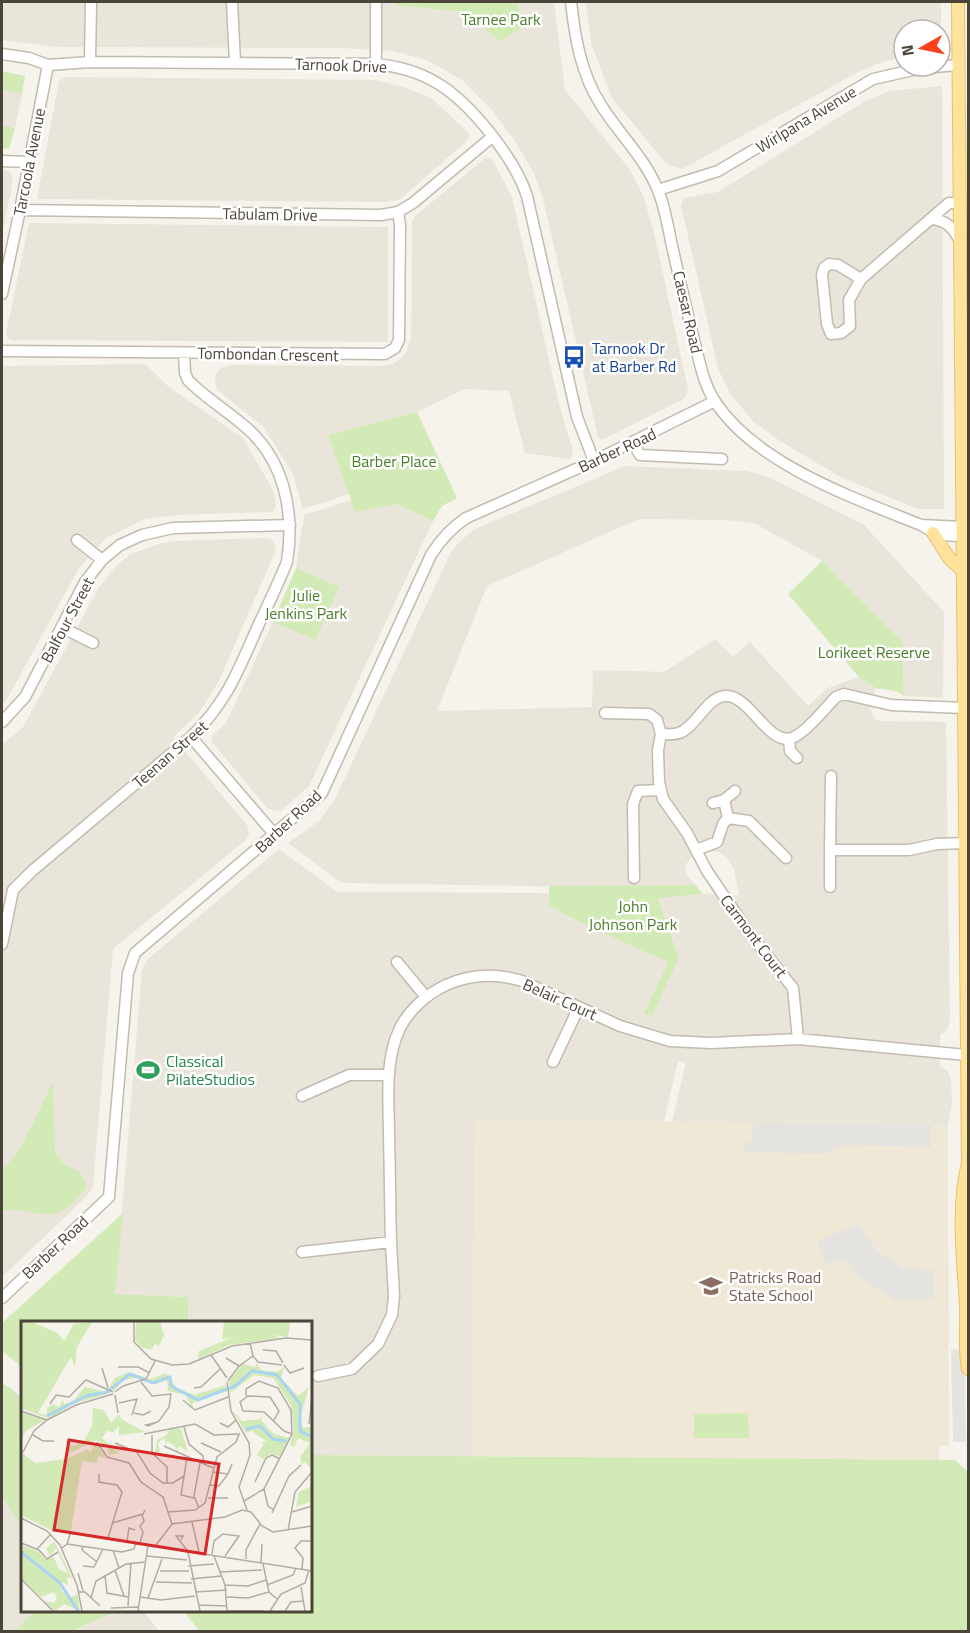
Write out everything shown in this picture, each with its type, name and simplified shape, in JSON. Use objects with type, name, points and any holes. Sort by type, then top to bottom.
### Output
[{"type":"main road","points":[[957,2],[964,188],[959,203],[962,570],[966,614],[963,708],[966,754],[968,1165],[963,1182],[963,1255],[966,1359],[969,1369]]},
{"type":"main road","points":[[933,533],[949,558],[962,570]]},
{"type":"street","points":[[90,62],[91,2]]},
{"type":"street","points":[[232,2],[235,63]]},
{"type":"street","points":[[376,2],[376,64]]},
{"type":"street","name":"Caesar Road","points":[[571,2],[576,41],[585,72],[601,104],[642,161],[658,190],[697,356],[715,401],[737,428],[761,448],[837,491],[921,525],[933,533],[962,531]]},
{"type":"street","name":"Tarnook Drive","points":[[2,54],[29,58],[48,65],[90,62],[376,64],[416,73],[436,82],[458,97],[504,151],[516,169],[527,196],[577,417],[594,461]]},
{"type":"street","name":"Tarcoola Avenue","points":[[2,294],[48,65]]},
{"type":"street","name":"Wirlpana Avenue","points":[[658,190],[718,171],[873,79],[922,68],[958,65]]},
{"type":"street","points":[[399,212],[492,137]]},
{"type":"street","points":[[2,161],[30,162]]},
{"type":"street","points":[[861,279],[834,264],[829,264],[824,268],[822,274],[827,324],[831,334],[841,333],[850,326],[849,300],[861,279],[949,203],[959,203]]},
{"type":"street","name":"Tabulam Drive","points":[[20,210],[381,215],[399,212]]},
{"type":"street","name":"Tombondan Crescent","points":[[2,351],[385,354],[395,348],[400,331],[399,212]]},
{"type":"street","points":[[932,219],[949,225],[959,239]]},
{"type":"street","name":"Teenan Street","points":[[13,890],[32,871],[210,719],[241,667],[287,562],[291,525],[287,498],[270,454],[259,438],[188,380],[185,373],[184,353]]},
{"type":"street","name":"Barber Road","points":[[2,1298],[109,1197],[128,973],[135,953],[322,793],[431,555],[441,539],[466,518],[633,443],[715,401]]},
{"type":"street","points":[[633,443],[640,454],[722,459]]},
{"type":"street","name":"Balfour Street","points":[[2,722],[25,697],[85,582],[102,560],[120,545],[142,535],[173,528],[291,525]]},
{"type":"street","name":"Caesar Road","points":[[921,525],[962,531]]},
{"type":"street","points":[[77,540],[102,560]]},
{"type":"street","points":[[63,628],[93,643]]},
{"type":"street","points":[[661,734],[682,732],[716,698],[725,696],[736,697],[778,738],[789,739],[797,735],[836,697],[844,694],[891,705],[963,708]]},
{"type":"street","points":[[605,713],[649,714],[657,720],[661,734],[658,750],[660,789],[638,791],[633,804],[634,878]]},
{"type":"street","points":[[191,737],[275,835]]},
{"type":"street","points":[[789,739],[790,751],[797,759]]},
{"type":"street","points":[[830,887],[831,776]]},
{"type":"street","name":"Carmont Court","points":[[660,789],[663,799],[687,833],[707,871],[749,933],[793,988],[798,1039]]},
{"type":"street","points":[[728,818],[718,801],[735,791]]},
{"type":"street","points":[[696,850],[717,842],[723,824],[728,818]]},
{"type":"street","points":[[728,818],[749,821],[786,858]]},
{"type":"street","points":[[830,850],[909,850],[938,844],[965,843]]},
{"type":"street","points":[[2,887],[13,890],[2,944]]},
{"type":"street","points":[[397,962],[426,997]]},
{"type":"street","name":"Belair Court","points":[[318,1376],[352,1369],[378,1344],[392,1315],[394,1296],[388,1075],[400,1028],[426,997],[456,981],[469,977],[498,976],[522,981],[620,1026],[670,1041],[711,1043],[798,1039],[966,1055]]},
{"type":"street","points":[[553,1062],[579,1007]]},
{"type":"street","points":[[302,1095],[349,1075],[388,1075]]},
{"type":"street","points":[[302,1252],[391,1242]]},
{"type":"shaded area","points":[[2,2],[394,2],[395,5],[463,12],[501,42],[520,29],[518,2],[554,2],[565,90],[630,170],[642,193],[653,228],[688,389],[685,398],[602,440],[598,437],[543,199],[534,173],[513,138],[492,110],[462,80],[427,60],[393,51],[342,48],[58,47],[2,40]]},
{"type":"shaded area","points":[[586,2],[941,2],[941,18],[892,18],[892,60],[860,71],[682,169],[665,162],[612,98],[591,43]]},
{"type":"shaded area","points":[[65,77],[375,80],[404,87],[431,98],[468,132],[469,137],[399,200],[384,202],[37,199],[59,81]]},
{"type":"shaded area","points":[[942,86],[944,509],[917,509],[839,476],[780,441],[753,421],[731,395],[718,369],[681,205],[684,198],[718,192],[862,103],[889,91]]},
{"type":"shaded area","points":[[2,90],[22,94],[15,128],[2,125]]},
{"type":"shaded area","points":[[489,158],[493,161],[512,197],[560,408],[573,451],[572,456],[570,459],[525,453],[509,391],[465,389],[417,412],[328,435],[349,494],[303,509],[293,474],[263,426],[217,390],[216,374],[222,367],[231,365],[380,366],[393,364],[400,359],[406,353],[411,338],[412,223],[414,217],[484,159]]},
{"type":"shaded area","points":[[2,171],[11,173],[13,180],[2,236]]},
{"type":"shaded area","points":[[29,223],[388,227],[388,342],[12,340],[6,334]]},
{"type":"shaded area","points":[[145,364],[169,387],[243,438],[273,490],[276,507],[273,512],[177,515],[144,519],[106,538],[79,568],[6,701],[2,704],[2,366]]},
{"type":"shaded area","points":[[625,466],[746,471],[766,476],[864,525],[944,612],[943,698],[904,696],[902,641],[822,561],[756,524],[728,520],[639,519],[487,586],[437,711],[592,707],[593,670],[664,672],[715,639],[733,657],[750,642],[808,706],[828,688],[859,677],[875,688],[870,708],[874,718],[879,721],[946,722],[950,1021],[947,1030],[940,1035],[940,1066],[947,1070],[951,1078],[952,1104],[948,1125],[672,1122],[686,1062],[678,1061],[664,1122],[475,1120],[472,1456],[312,1455],[312,1321],[188,1321],[188,1297],[115,1294],[142,970],[147,960],[279,849],[337,892],[549,893],[549,906],[668,962],[644,1013],[679,958],[658,897],[702,894],[739,895],[734,869],[720,852],[705,851],[690,858],[685,866],[687,876],[696,885],[593,887],[342,883],[288,843],[319,821],[335,799],[452,550],[475,529]]},
{"type":"shaded area","points":[[351,500],[355,511],[397,504],[433,521],[309,786],[281,811],[268,809],[212,742],[212,736],[226,723],[273,622],[315,640],[338,587],[296,568],[304,515]]},
{"type":"shaded area","points":[[265,538],[273,540],[276,550],[218,683],[199,713],[173,737],[247,825],[249,834],[246,840],[113,949],[93,1186],[86,1197],[2,1277],[2,745],[23,727],[99,587],[116,566],[131,554],[158,544],[176,541]]},
{"type":"shaded area","name":"Patricks Road State School","points":[[475,1120],[948,1125],[949,1446],[939,1446],[939,1460],[472,1456]]},
{"type":"shaded area","points":[[753,1123],[931,1125],[931,1147],[842,1145],[824,1154],[744,1152],[744,1143],[752,1142]]},
{"type":"shaded area","points":[[858,1223],[877,1251],[903,1268],[933,1270],[934,1299],[894,1300],[853,1273],[848,1259],[826,1264],[817,1242]]},
{"type":"shaded area","points":[[964,1349],[966,1442],[953,1442],[951,1350]]},
{"type":"shaded area","points":[[2,1496],[21,1525],[21,1612],[33,1612],[16,1631],[2,1631]]},
{"type":"shaded area","points":[[112,1612],[144,1612],[159,1631],[73,1632]]},
{"type":"green space","name":"Tarnee Park","points":[[394,2],[518,2],[520,29],[501,42],[463,12],[395,5]]},
{"type":"green space","points":[[2,71],[25,76],[22,94],[2,90]]},
{"type":"green space","points":[[2,125],[15,128],[9,148],[2,149]]},
{"type":"green space","name":"Barber Place","points":[[417,412],[457,498],[442,506],[433,521],[397,504],[355,512],[328,435]]},
{"type":"green space","name":"Lorikeet Reserve","points":[[822,561],[902,641],[904,696],[896,691],[875,688],[859,677],[788,594]]},
{"type":"green space","name":"Julie Jenkins Park","points":[[296,568],[339,587],[315,640],[273,622]]},
{"type":"green space","name":"John Johnson Park","points":[[696,885],[702,894],[658,898],[679,958],[652,1016],[644,1013],[668,962],[549,906],[549,886]]},
{"type":"green space","points":[[53,1082],[55,1152],[64,1164],[80,1172],[87,1187],[70,1206],[59,1212],[43,1214],[19,1210],[2,1211],[2,1170],[18,1151],[31,1129]]},
{"type":"green space","points":[[123,1213],[115,1294],[188,1297],[188,1321],[21,1321],[21,1366],[2,1351],[2,1323]]},
{"type":"green space","points":[[2,1383],[21,1398],[21,1525],[2,1496]]},
{"type":"green space","points":[[748,1413],[749,1438],[694,1438],[694,1414]]},
{"type":"green space","points":[[312,1455],[955,1460],[968,1472],[968,1631],[199,1631],[185,1612],[312,1612]]},
{"type":"green space","points":[[33,1612],[114,1612],[73,1631],[16,1631]]},
{"type":"place","name":"Tarnook Dr at Barber Rd","points":[[574,357]]},
{"type":"place","name":"Classical PilateStudios","points":[[148,1070]]},
{"type":"place","name":"Patricks Road State School","points":[[711,1286]]}]
